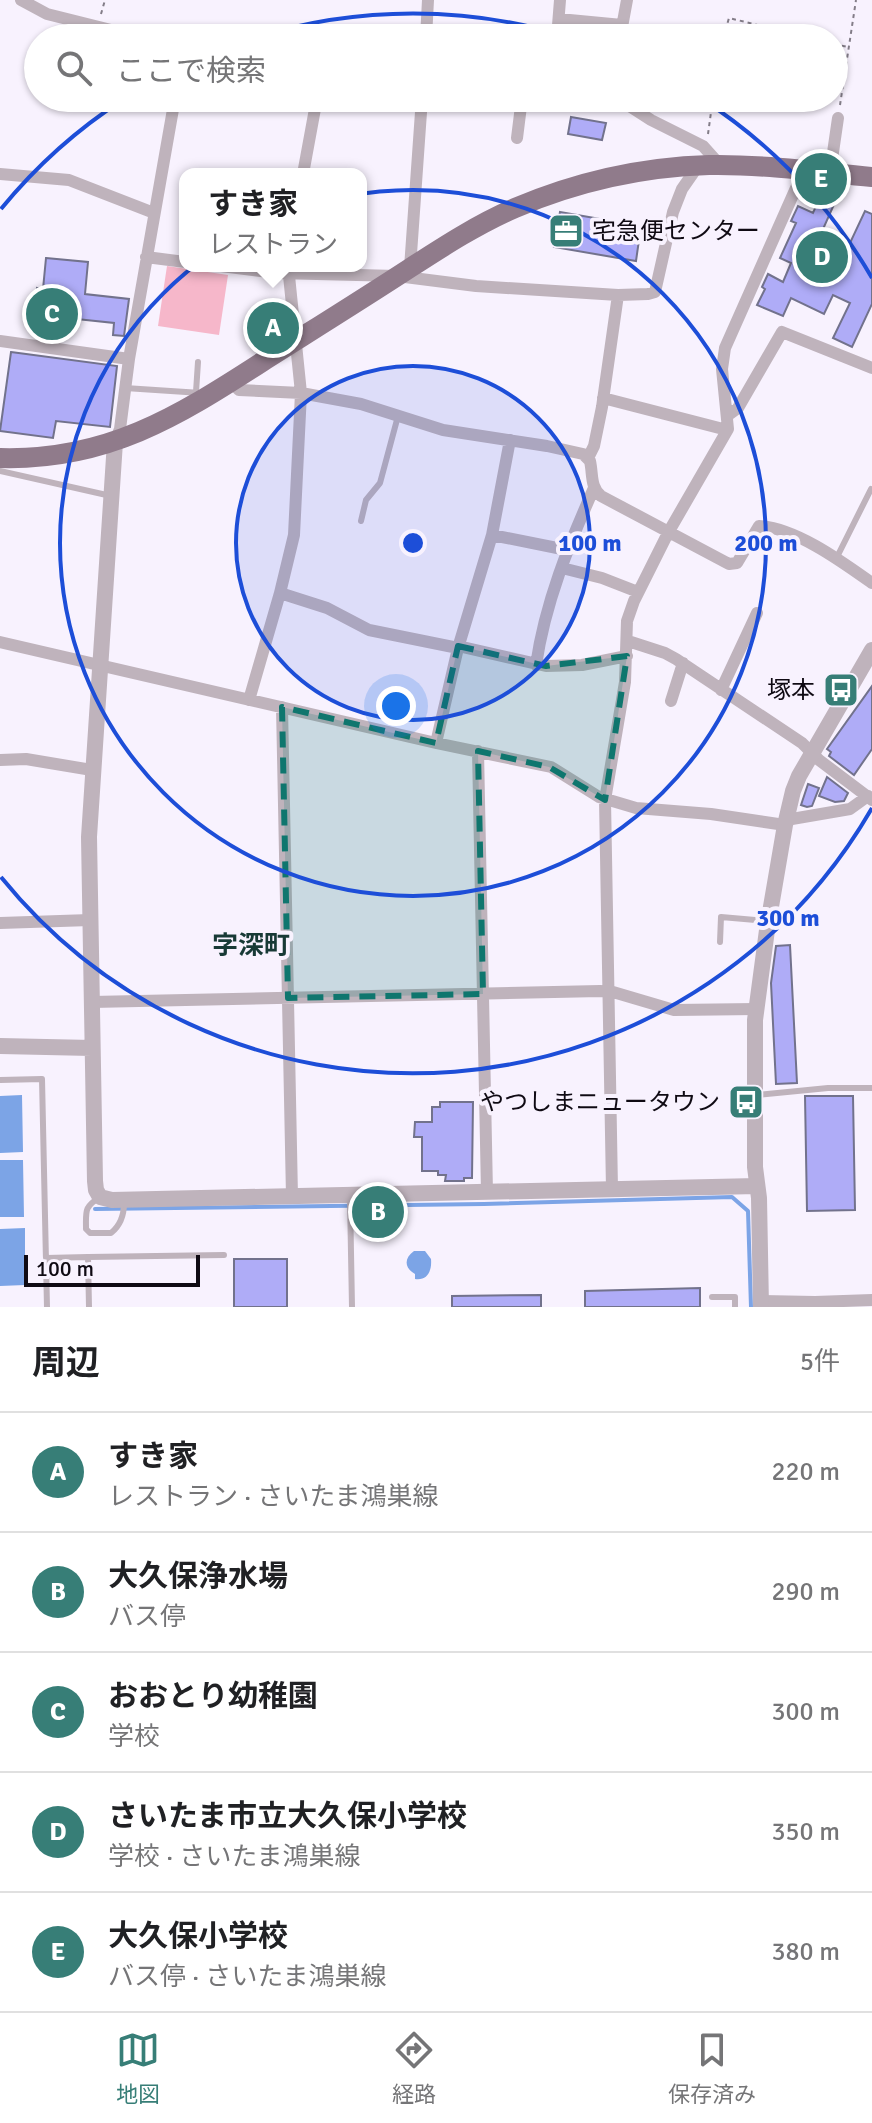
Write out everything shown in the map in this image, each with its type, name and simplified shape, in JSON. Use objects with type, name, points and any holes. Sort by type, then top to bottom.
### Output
[{"type":"main road","points":[[0,458],[52,456],[115,442],[179,414],[201,395],[231,382],[481,225],[541,198],[583,184],[700,156],[720,165],[872,177]]},
{"type":"street","points":[[21,0],[47,14],[86,24]]},
{"type":"street","points":[[427,24],[428,0]]},
{"type":"street","points":[[558,24],[560,0]]},
{"type":"street","points":[[622,24],[627,0]]},
{"type":"street","points":[[559,19],[583,24]]},
{"type":"street","points":[[172,112],[129,359],[120,429],[115,442],[92,770],[89,837],[92,1048],[95,1186],[100,1197],[108,1200],[757,1186]]},
{"type":"street","points":[[304,168],[314,112]]},
{"type":"street","points":[[404,272],[421,112]]},
{"type":"street","points":[[517,138],[520,112]]},
{"type":"street","points":[[367,271],[404,272],[484,287],[618,295],[655,292],[673,212],[700,156],[639,112]]},
{"type":"street","points":[[830,173],[838,118]]},
{"type":"street","points":[[612,1189],[605,800],[625,682],[628,616],[668,533],[727,430],[722,369],[725,348],[804,170]]},
{"type":"street","points":[[0,174],[69,180],[154,213]]},
{"type":"street","points":[[146,257],[179,261]]},
{"type":"street","points":[[249,700],[294,535],[301,393],[288,272]]},
{"type":"street","points":[[588,458],[594,446],[603,398],[618,295]]},
{"type":"street","points":[[727,416],[738,408],[782,332],[872,368]]},
{"type":"street","points":[[0,341],[129,359]]},
{"type":"street","points":[[231,382],[239,390],[301,393],[361,404],[443,430],[510,440],[588,458],[594,488],[567,550],[548,610],[536,665]]},
{"type":"street","points":[[603,398],[727,430]]},
{"type":"street","points":[[436,743],[458,647],[492,535],[510,440]]},
{"type":"street","points":[[594,488],[605,499],[729,564],[737,563],[759,526],[774,527],[836,559],[872,583]]},
{"type":"street","points":[[492,535],[567,550]]},
{"type":"street","points":[[562,568],[602,578],[638,592]]},
{"type":"street","points":[[280,593],[327,608],[369,630],[536,665],[572,666],[627,656]]},
{"type":"street","points":[[721,690],[757,613]]},
{"type":"street","points":[[0,642],[551,767],[605,800],[642,809],[785,822],[850,809],[870,798],[802,743],[683,663],[665,653],[628,641]]},
{"type":"street","points":[[872,650],[812,752],[796,784],[785,822],[756,1009],[755,1095],[761,1304],[872,1300]]},
{"type":"street","points":[[671,701],[683,663]]},
{"type":"street","points":[[282,707],[292,1196]]},
{"type":"street","points":[[478,751],[487,1192]]},
{"type":"street","points":[[0,760],[26,759],[92,770]]},
{"type":"street","points":[[0,923],[90,920]]},
{"type":"street","points":[[92,1002],[609,992],[674,1010],[756,1009]]},
{"type":"street","points":[[0,1046],[92,1048]]},
{"type":"lane","points":[[125,388],[201,395],[198,362]]},
{"type":"lane","points":[[361,521],[366,500],[380,483],[398,416]]},
{"type":"lane","points":[[0,471],[111,496]]},
{"type":"lane","points":[[836,559],[871,489]]},
{"type":"lane","points":[[720,942],[721,917],[769,921]]},
{"type":"lane","points":[[0,1080],[42,1079],[47,1307]]},
{"type":"lane","points":[[755,1095],[828,1088],[872,1088]]},
{"type":"lane","points":[[350,1195],[352,1307]]},
{"type":"lane","points":[[100,1197],[86,1210],[86,1229],[90,1233],[114,1231],[124,1215],[124,1199]]},
{"type":"lane","points":[[46,1258],[224,1255]]},
{"type":"lane","points":[[88,1257],[89,1307]]},
{"type":"lane","points":[[712,1297],[735,1297],[735,1307]]},
{"type":"path","points":[[99,24],[105,0]]},
{"type":"path","points":[[848,47],[856,0]]},
{"type":"path","points":[[727,24],[729,18],[760,24]]},
{"type":"path","points":[[700,156],[707,139],[711,112]]},
{"type":"path","points":[[838,118],[839,112]]},
{"type":"highlighted area","points":[[458,646],[546,666],[627,656],[605,800],[549,767],[478,751],[483,994],[288,998],[282,707],[436,743]]},
{"type":"shaded area","points":[[167,266],[179,268],[179,272],[228,275],[219,335],[158,326]]},
{"type":"water","points":[[22,1095],[23,1152],[0,1153],[0,1096]]},
{"type":"water","points":[[0,1160],[23,1160],[24,1217],[0,1217]]},
{"type":"water","points":[[25,1228],[25,1285],[0,1286],[0,1229]]},
{"type":"water","points":[[414,1251],[425,1251],[431,1259],[430,1271],[423,1278],[415,1279],[415,1274],[407,1266],[408,1257]]},
{"type":"building","points":[[571,117],[606,123],[602,140],[568,134]]},
{"type":"building","points":[[824,188],[834,193],[832,198],[836,200],[815,247],[842,260],[865,211],[872,214],[872,304],[852,347],[833,338],[850,303],[833,295],[824,314],[791,298],[783,316],[757,305],[768,274],[783,282],[791,263],[780,258],[796,223],[791,221],[798,206],[813,213]]},
{"type":"building","points":[[560,212],[641,226],[636,261],[554,247]]},
{"type":"building","points":[[46,258],[88,262],[85,294],[129,299],[124,336],[113,335],[114,323],[58,317],[55,340],[43,338],[46,307],[35,306],[37,288],[43,289]]},
{"type":"building","points":[[276,313],[286,332],[272,340],[261,323]]},
{"type":"building","points":[[11,352],[117,366],[110,427],[56,421],[53,438],[0,431]]},
{"type":"building","points":[[872,686],[872,749],[854,775],[829,756],[831,752],[827,749]]},
{"type":"building","points":[[827,777],[848,793],[844,801],[835,802],[819,796]]},
{"type":"building","points":[[808,784],[819,788],[812,806],[807,807],[801,805]]},
{"type":"building","points":[[790,945],[797,1083],[776,1084],[771,983],[776,946]]},
{"type":"building","points":[[805,1096],[853,1096],[855,1210],[807,1211]]},
{"type":"building","points":[[440,1102],[473,1102],[472,1178],[464,1178],[464,1181],[445,1181],[446,1175],[438,1175],[438,1171],[422,1171],[422,1137],[414,1137],[415,1122],[432,1122],[432,1107],[440,1107]]},
{"type":"building","points":[[234,1259],[287,1259],[287,1307],[234,1307]]},
{"type":"building","points":[[700,1288],[700,1307],[585,1307],[585,1291]]},
{"type":"building","points":[[541,1295],[541,1307],[452,1307],[452,1296]]},
{"type":"waterway","points":[[95,1209],[732,1197],[748,1211],[751,1307]]},
{"type":"place","name":"大久保小学校","points":[[821,179]]},
{"type":"place","name":"宅急便センター","points":[[566,231]]},
{"type":"place","name":"さいたま市立大久保小学校","points":[[822,257]]},
{"type":"place","name":"おおとり幼稚園","points":[[52,314]]},
{"type":"place","name":"すき家","points":[[273,328]]},
{"type":"place","name":"塚本","points":[[841,690]]},
{"type":"place","name":"やつしまニュータウン","points":[[746,1102]]},
{"type":"place","name":"大久保浄水場","points":[[378,1212]]},
{"type":"district","name":"字深町","points":[[251,945]]}]
